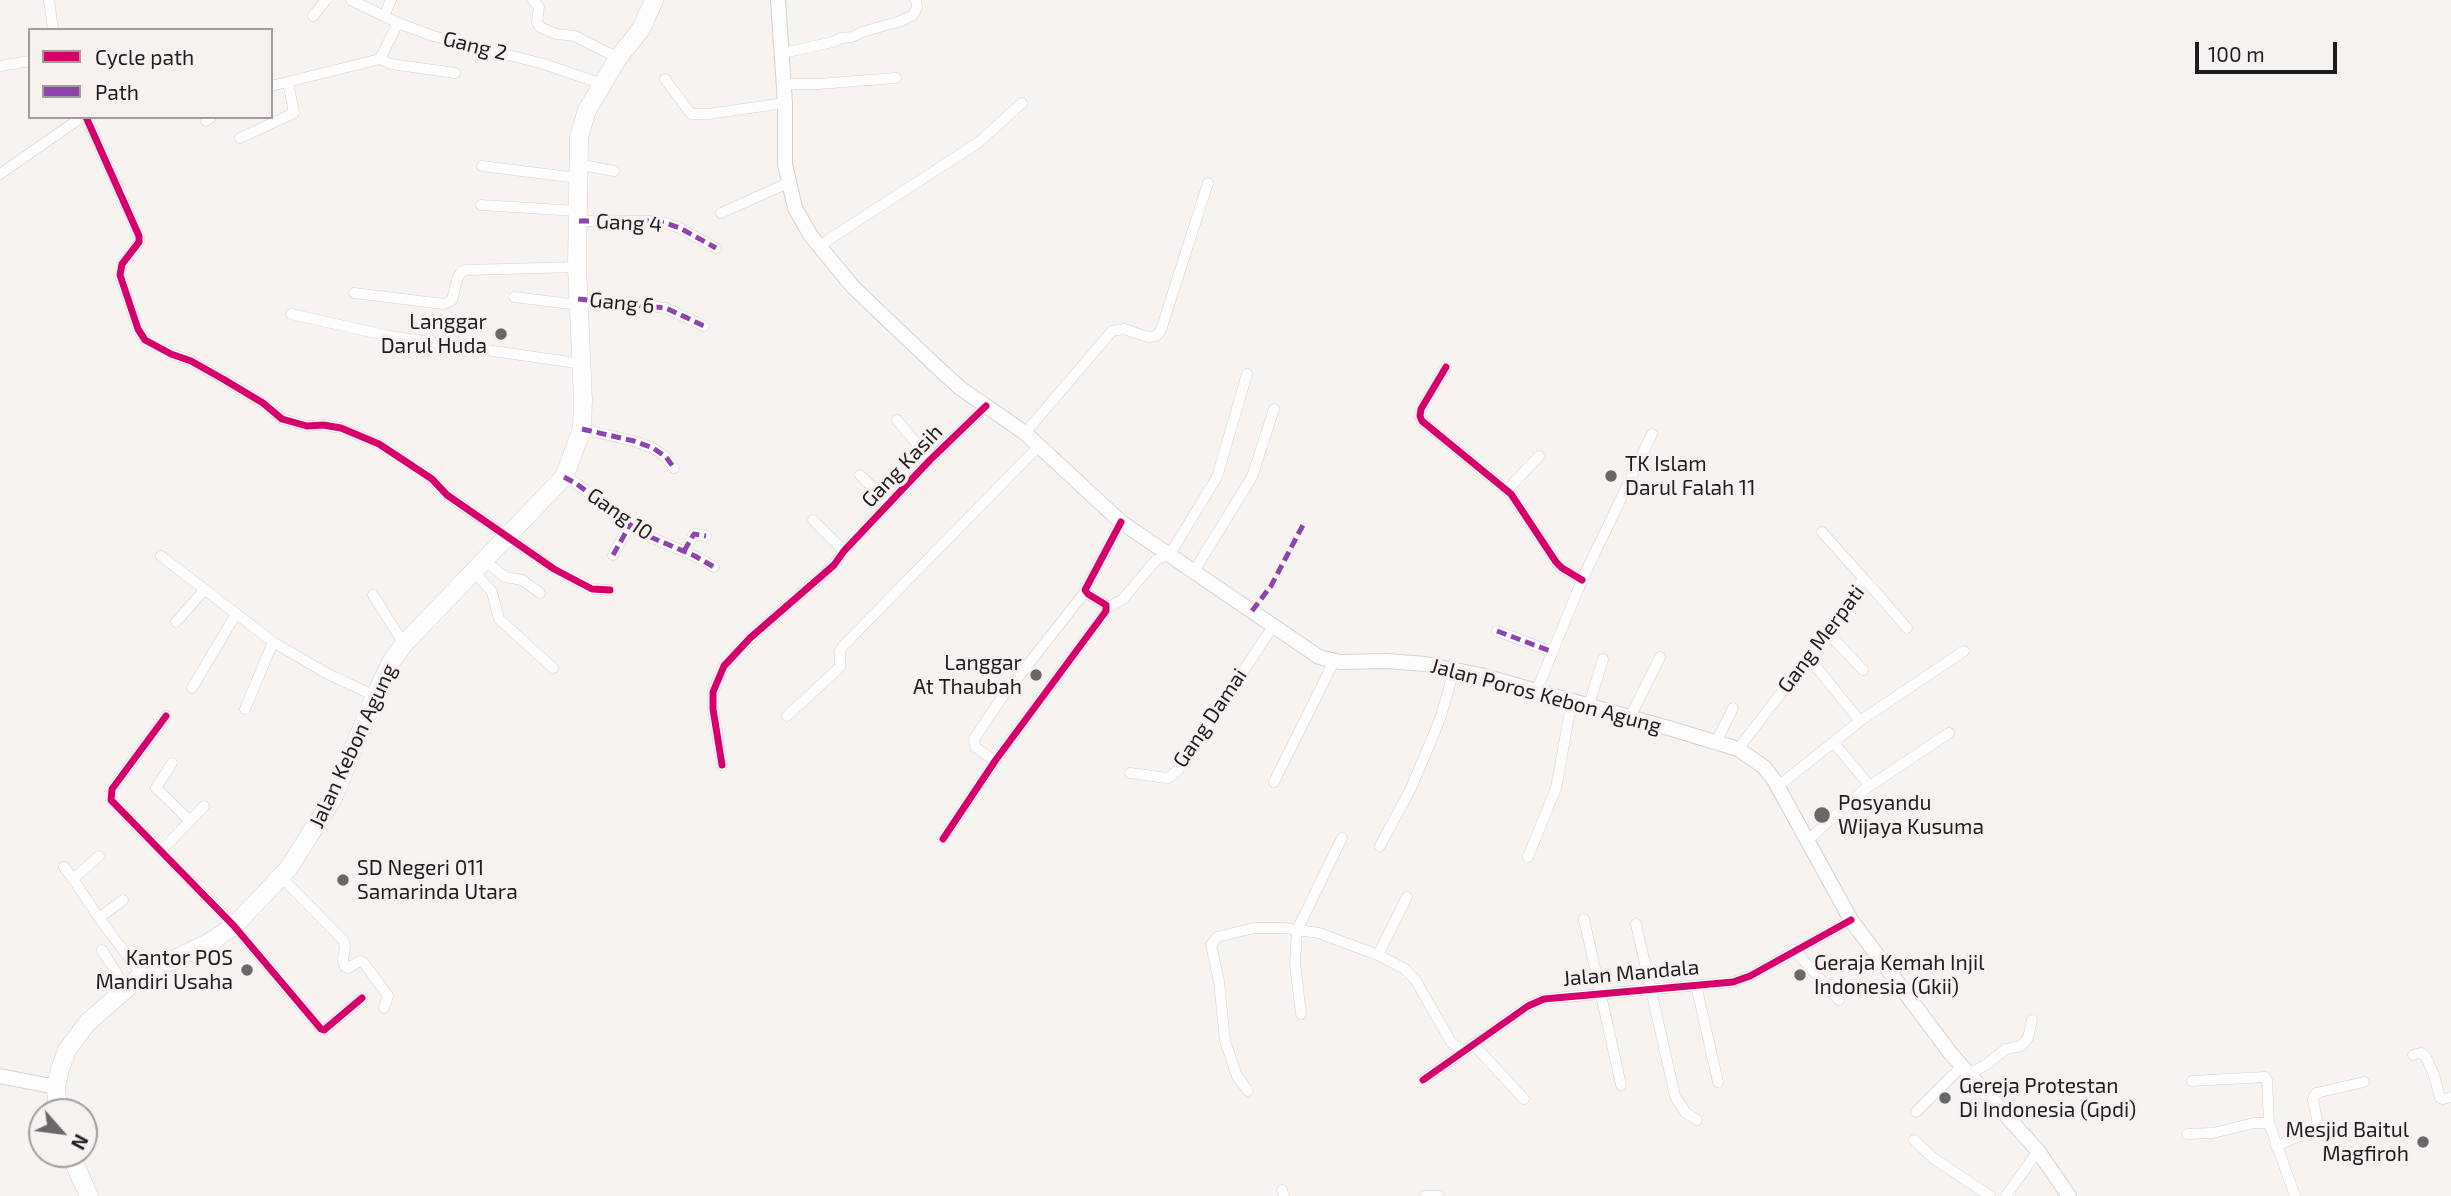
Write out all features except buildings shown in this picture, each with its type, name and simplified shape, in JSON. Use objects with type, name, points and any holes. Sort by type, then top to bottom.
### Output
[{"type":"highway","name":"Jalan Kebon Agung","points":[[56,1087],[67,1050],[87,1023],[125,987],[142,975],[210,942],[234,926],[281,877],[304,848],[332,798],[391,662],[404,644],[564,477],[582,429],[583,364],[578,302],[577,171],[582,124],[618,58],[641,29],[654,0]]},
{"type":"highway","points":[[56,1087],[57,1098]]},
{"type":"highway","points":[[76,1168],[89,1196]]},
{"type":"main road","name":"Jalan Poros Kebon Agung","points":[[778,0],[783,53],[784,146],[788,183],[795,208],[819,246],[872,304],[952,381],[1025,433],[1121,522],[1319,657],[1334,661],[1425,664],[1537,690],[1738,749],[1764,767],[1852,920],[1965,1070],[2038,1151],[2069,1196]]},
{"type":"main road","points":[[0,1076],[56,1087]]},
{"type":"street","points":[[49,0],[53,28]]},
{"type":"street","points":[[313,16],[326,0]]},
{"type":"street","name":"Gang 2","points":[[351,0],[398,23],[433,36],[544,64],[602,84]]},
{"type":"street","points":[[384,16],[391,0]]},
{"type":"street","points":[[533,0],[539,6],[537,22],[540,27],[556,34],[582,39],[618,58]]},
{"type":"street","points":[[783,53],[852,37],[901,21],[913,15],[917,7],[916,0]]},
{"type":"street","points":[[380,59],[398,23]]},
{"type":"street","points":[[273,86],[380,59],[391,64],[455,73]]},
{"type":"street","points":[[0,66],[28,61]]},
{"type":"street","points":[[784,84],[897,78]]},
{"type":"street","points":[[665,79],[691,114],[785,103]]},
{"type":"street","points":[[240,138],[294,113],[288,82]]},
{"type":"street","points":[[819,246],[979,142],[1022,103]]},
{"type":"street","points":[[0,174],[81,119]]},
{"type":"street","points":[[85,119],[139,236],[139,243],[122,264],[120,275],[138,329],[145,340],[223,379],[263,403],[282,419],[307,426],[341,428],[379,444],[432,479],[447,495],[554,569],[592,589],[610,590]]},
{"type":"street","points":[[482,166],[614,171]]},
{"type":"street","points":[[721,213],[788,183]]},
{"type":"street","points":[[1025,433],[1112,331],[1124,329],[1148,337],[1156,336],[1161,330],[1208,183]]},
{"type":"street","name":"Gang 4","points":[[481,205],[665,223],[680,228],[716,248]]},
{"type":"street","points":[[354,293],[444,304],[452,300],[458,277],[466,270],[577,267]]},
{"type":"street","name":"Gang 6","points":[[514,297],[658,306],[704,326]]},
{"type":"street","points":[[291,314],[388,336],[583,364]]},
{"type":"street","points":[[1446,367],[1421,409],[1420,416],[1428,426],[1507,490],[1556,562],[1582,580]]},
{"type":"street","points":[[943,839],[995,761],[1107,608],[1123,599],[1156,560],[1170,555],[1220,469],[1247,374]]},
{"type":"street","name":"Gang Kasih","points":[[722,765],[713,692],[718,677],[734,653],[818,580],[930,460],[986,407]]},
{"type":"street","points":[[1194,571],[1252,477],[1274,409]]},
{"type":"street","points":[[897,420],[930,460]]},
{"type":"street","points":[[582,429],[634,440],[653,448],[666,457],[674,468]]},
{"type":"street","points":[[1537,690],[1582,580],[1652,434]]},
{"type":"street","points":[[787,716],[840,667],[840,651],[843,646],[1039,446]]},
{"type":"street","points":[[1507,490],[1539,456]]},
{"type":"street","points":[[860,475],[889,503]]},
{"type":"street","name":"Gang 10","points":[[564,477],[652,539],[684,551],[714,567]]},
{"type":"street","points":[[813,520],[845,551]]},
{"type":"street","points":[[995,761],[975,747],[974,739],[1001,699],[1085,592],[1085,587],[1121,522]]},
{"type":"street","points":[[613,555],[630,525]]},
{"type":"street","points":[[1822,532],[1864,579]]},
{"type":"street","points":[[684,551],[694,534],[706,536]]},
{"type":"street","points":[[161,555],[273,642],[326,673],[375,696]]},
{"type":"street","points":[[478,565],[505,577],[522,580],[540,593]]},
{"type":"street","points":[[478,565],[492,592],[499,619],[553,668]]},
{"type":"street","name":"Gang Merpati","points":[[1738,749],[1828,633],[1864,579],[1907,628]]},
{"type":"street","points":[[176,622],[205,589]]},
{"type":"street","points":[[1085,592],[1107,608]]},
{"type":"street","points":[[373,595],[404,644]]},
{"type":"street","points":[[192,688],[236,614]]},
{"type":"street","name":"Gang Damai","points":[[1130,773],[1168,778],[1178,770],[1273,625]]},
{"type":"street","points":[[1497,631],[1553,652]]},
{"type":"street","points":[[1828,633],[1863,670]]},
{"type":"street","points":[[245,709],[273,642]]},
{"type":"street","points":[[1777,787],[1860,721],[1964,651]]},
{"type":"street","points":[[1630,717],[1660,657]]},
{"type":"street","points":[[1809,658],[1860,721]]},
{"type":"street","points":[[1589,705],[1603,659]]},
{"type":"street","points":[[1274,782],[1334,661]]},
{"type":"street","points":[[1380,846],[1411,788],[1431,741],[1454,670]]},
{"type":"street","points":[[1528,857],[1556,788],[1572,700]]},
{"type":"street","points":[[1715,744],[1732,708]]},
{"type":"street","points":[[166,716],[110,795],[119,808],[234,926],[323,1030],[362,998]]},
{"type":"street","points":[[1807,841],[1870,786],[1949,733]]},
{"type":"street","points":[[1833,742],[1870,786]]},
{"type":"street","points":[[172,764],[158,783],[157,790],[190,821]]},
{"type":"street","points":[[161,851],[204,806]]},
{"type":"street","points":[[1301,1014],[1295,964],[1297,930],[1342,838]]},
{"type":"street","points":[[73,878],[99,856]]},
{"type":"street","points":[[64,867],[142,975]]},
{"type":"street","points":[[281,877],[343,940],[345,967],[360,961],[364,963],[388,996],[384,1007]]},
{"type":"street","points":[[1378,955],[1407,897]]},
{"type":"street","points":[[99,918],[123,900]]},
{"type":"street","points":[[1584,919],[1621,1086]]},
{"type":"street","name":"Jalan Mandala","points":[[1423,1080],[1528,1006],[1544,999],[1742,979],[1852,920]]},
{"type":"street","points":[[1636,924],[1675,1096],[1685,1112],[1697,1120]]},
{"type":"street","points":[[1248,1091],[1237,1076],[1225,1041],[1219,981],[1211,945],[1217,937],[1254,928],[1319,933],[1378,955],[1412,976],[1448,1038],[1464,1052]]},
{"type":"street","points":[[102,950],[125,987]]},
{"type":"street","points":[[1794,950],[1839,1000]]},
{"type":"street","points":[[1696,985],[1718,1082]]},
{"type":"street","points":[[1916,1112],[1965,1070],[1984,1066],[2006,1049],[2024,1044],[2032,1020]]},
{"type":"street","points":[[1474,1045],[1524,1099]]},
{"type":"street","points":[[2413,1055],[2421,1053],[2426,1057],[2440,1098],[2443,1100],[2451,1097]]},
{"type":"street","points":[[2192,1081],[2265,1077],[2269,1123],[2295,1196]]},
{"type":"street","points":[[2276,1146],[2318,1127],[2313,1099],[2316,1093],[2364,1082]]},
{"type":"street","points":[[2187,1134],[2213,1133],[2254,1123],[2269,1123]]},
{"type":"street","points":[[1914,1140],[1949,1169],[1990,1196]]},
{"type":"street","points":[[2006,1196],[2038,1151]]},
{"type":"street","points":[[1425,1196],[1439,1196]]},
{"type":"marked path","points":[[579,221],[665,223],[680,228],[716,248]]},
{"type":"marked path","points":[[578,299],[666,308],[704,326]]},
{"type":"marked path","points":[[582,429],[653,448],[666,457],[674,468]]},
{"type":"marked path","points":[[564,477],[641,533],[714,567]]},
{"type":"marked path","points":[[1252,611],[1271,586],[1304,523]]},
{"type":"marked path","points":[[613,555],[630,525]]},
{"type":"marked path","points":[[684,551],[694,534],[706,536]]},
{"type":"marked path","points":[[1497,631],[1553,652]]},
{"type":"cycle path","points":[[87,119],[139,236],[139,242],[122,264],[120,275],[138,329],[145,340],[223,379],[263,403],[282,419],[307,426],[341,428],[379,444],[432,479],[447,495],[554,569],[592,589],[610,590]]},
{"type":"cycle path","points":[[1446,367],[1421,409],[1422,421],[1511,494],[1556,562],[1582,580]]},
{"type":"cycle path","points":[[722,765],[713,692],[724,666],[750,638],[834,565],[930,460],[986,406]]},
{"type":"cycle path","points":[[943,839],[995,761],[1106,611],[1106,605],[1085,590],[1121,522]]},
{"type":"cycle path","points":[[166,716],[112,789],[111,800],[234,926],[321,1029],[324,1030],[362,998]]},
{"type":"cycle path","points":[[1423,1080],[1528,1006],[1544,999],[1733,982],[1750,976],[1851,920]]},
{"type":"place","name":"Langgar Darul Huda","points":[[501,334]]},
{"type":"place","name":"TK Islam Darul Falah 11","points":[[1611,476]]},
{"type":"place","name":"Langgar At Thaubah","points":[[1036,675]]},
{"type":"place","name":"Posyandu Wijaya Kusuma","points":[[1822,815]]},
{"type":"place","name":"SD Negeri 011 Samarinda Utara","points":[[343,880]]},
{"type":"place","name":"Kantor POS Mandiri Usaha","points":[[247,970]]},
{"type":"place","name":"Geraja Kemah Injil Indonesia (Gkii)","points":[[1800,975]]},
{"type":"place","name":"Gereja Protestan Di Indonesia (Gpdi)","points":[[1945,1098]]},
{"type":"place","name":"Mesjid Baitul Magfiroh","points":[[2423,1142]]}]
